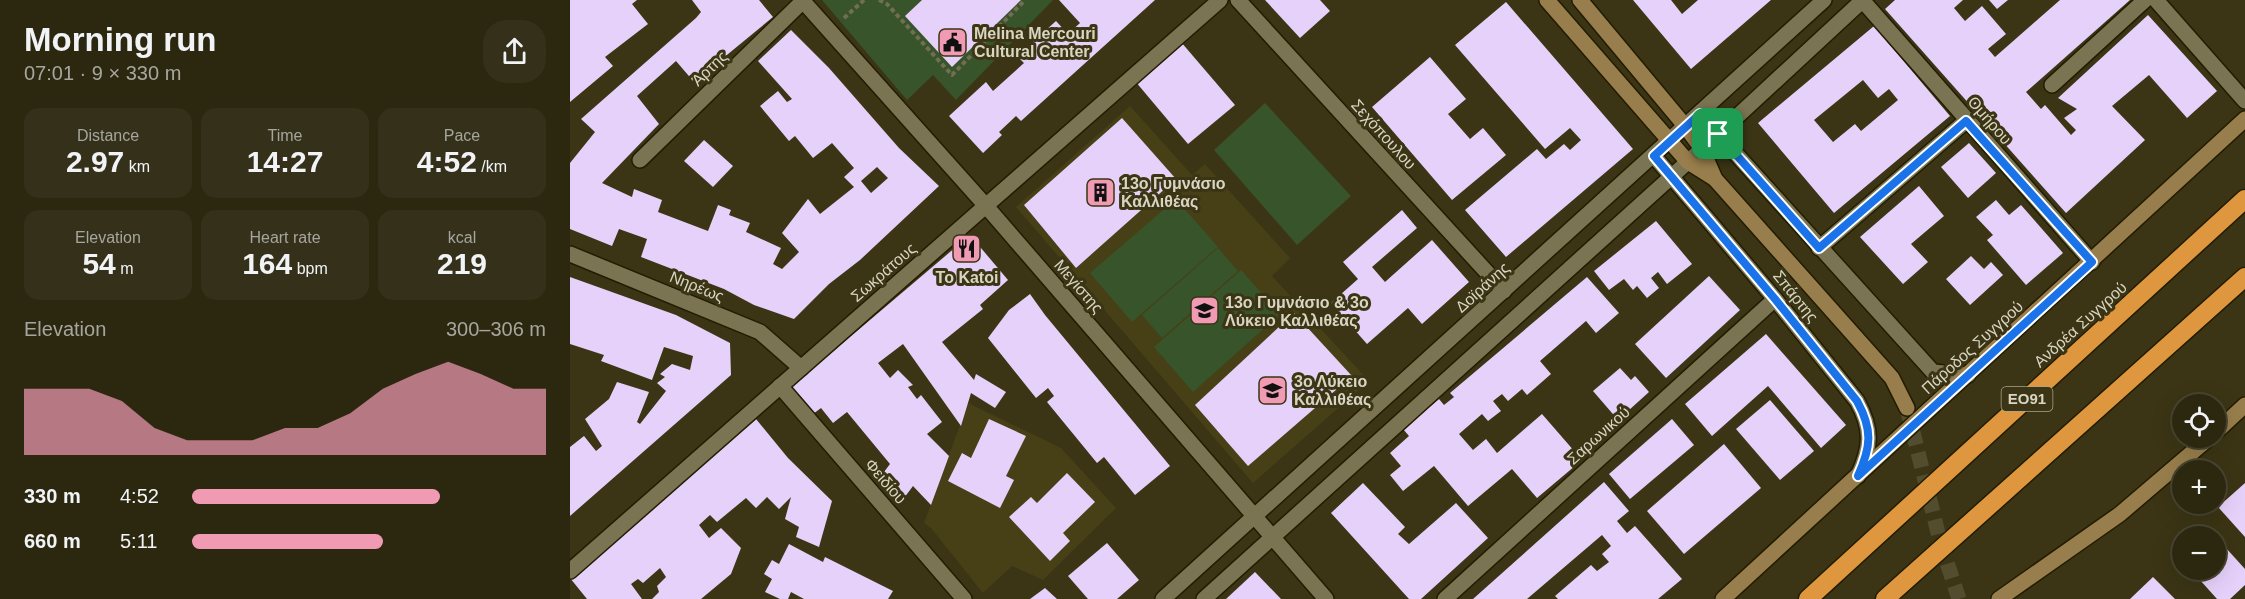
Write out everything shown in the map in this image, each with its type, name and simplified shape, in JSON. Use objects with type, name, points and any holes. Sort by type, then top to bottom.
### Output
[{"type":"highway","name":"Ανδρέα Συγγρού","points":[[1808,599],[2245,199]]},
{"type":"highway","points":[[1885,599],[2245,277]]},
{"type":"street","name":"Σωκράτους","points":[[570,571],[1220,0]]},
{"type":"street","name":"Σεχόπουλου","points":[[1238,0],[1504,291]]},
{"type":"street","name":"Σπάρτης","points":[[1547,0],[1688,162],[1715,179],[1881,364],[1901,393],[1907,408]]},
{"type":"street","name":"Σπάρτης","points":[[1580,0],[1686,127],[1702,149],[1715,179]]},
{"type":"street","name":"Δοϊράνης","points":[[1163,599],[1824,0]]},
{"type":"street","points":[[1204,599],[1672,177],[1863,0]]},
{"type":"street","name":"Ομήρου","points":[[1863,0],[1966,121],[2092,262]]},
{"type":"street","points":[[2052,85],[2145,0]]},
{"type":"street","points":[[2156,0],[2245,101]]},
{"type":"street","name":"Μεγίστης","points":[[802,1],[986,206],[1326,599]]},
{"type":"street","name":"Άρτης","points":[[640,160],[802,1]]},
{"type":"street","points":[[1700,114],[1933,372],[1968,375]]},
{"type":"street","name":"Πάροδος Συγγρού","points":[[1723,599],[2245,119]]},
{"type":"street","points":[[1819,248],[1966,121]]},
{"type":"street","name":"Σπάρτης","points":[[1654,156],[1775,299],[1857,401],[1865,415],[1869,429],[1868,448],[1858,476]]},
{"type":"street","name":"Νηρέως","points":[[570,254],[760,332],[801,368]]},
{"type":"street","name":"Σαρωνικού","points":[[1445,599],[1775,299]]},
{"type":"street","name":"Φειδίου","points":[[780,386],[964,599]]},
{"type":"street","points":[[2226,423],[2245,405]]},
{"type":"street","points":[[2007,596],[2127,509],[2197,448]]},
{"type":"path","points":[[879,0],[888,2],[952,75],[1025,0]]},
{"type":"shaded area","name":"13ο Γυμνάσιο & 3ο Λύκειο Καλλιθέας","points":[[1130,106],[1192,175],[1205,164],[1290,258],[1272,276],[1369,381],[1253,483],[1016,207]]},
{"type":"shaded area","points":[[968,403],[1061,448],[1116,508],[1043,580],[1012,566],[983,593],[931,528],[924,523]]},
{"type":"green space","points":[[822,0],[1053,0],[956,100],[933,75],[907,100]]},
{"type":"green space","points":[[1265,103],[1351,196],[1297,245],[1214,150]]},
{"type":"green space","points":[[1176,199],[1218,247],[1132,322],[1090,273]]},
{"type":"green space","points":[[1218,248],[1238,271],[1162,338],[1142,315]]},
{"type":"green space","points":[[1241,270],[1280,314],[1193,392],[1154,347]]},
{"type":"building","points":[[570,0],[637,0],[632,4],[648,24],[605,57],[613,66],[570,102]]},
{"type":"building","points":[[692,0],[759,0],[773,17],[694,82],[676,61],[637,96],[659,124],[602,183],[632,197],[634,189],[662,200],[658,212],[708,231],[718,205],[731,210],[729,215],[750,223],[746,232],[781,248],[773,264],[782,269],[799,252],[782,233],[808,199],[820,214],[854,187],[844,177],[854,168],[832,143],[813,158],[795,136],[789,141],[760,106],[778,91],[787,102],[792,99],[758,61],[791,30],[829,68],[899,148],[939,186],[860,260],[829,284],[794,319],[754,305],[724,289],[641,257],[647,239],[619,229],[612,246],[570,229],[570,163],[595,132],[581,119],[701,12]],"holes":[[[877,167],[888,178],[871,193],[861,181]]]},
{"type":"building","name":"Melina Mercouri Cultural Center","points":[[922,0],[1021,0],[952,67],[905,16]]},
{"type":"building","points":[[1059,0],[1155,0],[1021,121],[1016,116],[999,132],[1002,135],[983,153],[949,116],[986,82],[993,91],[1024,63],[1017,56],[1056,21],[1068,34],[1080,23]]},
{"type":"building","points":[[1265,0],[1320,0],[1330,11],[1300,38]]},
{"type":"building","points":[[1633,0],[1671,0],[1682,14],[1698,0],[1771,0],[1691,69]]},
{"type":"building","points":[[1895,0],[1963,0],[1954,8],[1965,21],[1982,6],[2006,34],[1988,49],[1995,57],[2060,0],[2130,0],[2026,92],[2041,109],[2045,105],[2071,135],[2076,130],[2064,118],[2077,109],[2058,98],[2148,15],[2217,91],[2187,118],[2149,75],[2112,106],[2145,140],[2066,213],[1885,9]]},
{"type":"building","points":[[1989,0],[2008,0],[1997,9]]},
{"type":"building","points":[[1506,2],[1633,149],[1506,257],[1465,210],[1537,149],[1546,159],[1564,144],[1570,150],[1581,140],[1570,128],[1545,149],[1455,45]]},
{"type":"building","points":[[1874,26],[1950,116],[1834,213],[1758,123]],"holes":[[[1863,80],[1878,98],[1889,89],[1898,100],[1861,131],[1855,124],[1833,142],[1814,120]]]},
{"type":"building","points":[[1181,42],[1235,105],[1188,144],[1135,81]]},
{"type":"building","points":[[1430,57],[1466,99],[1448,114],[1470,139],[1483,128],[1506,155],[1452,200],[1372,107]]},
{"type":"building","name":"13ο Γυμνάσιο Καλλιθέας","points":[[1122,118],[1176,179],[1076,268],[1024,205]]},
{"type":"building","points":[[704,140],[733,166],[713,187],[684,161]]},
{"type":"building","points":[[1969,143],[1996,173],[1968,198],[1941,167]]},
{"type":"building","points":[[1919,186],[1944,216],[1911,244],[1928,262],[1903,284],[1860,237]]},
{"type":"building","points":[[1996,200],[2009,215],[2021,205],[2063,253],[2026,285],[1987,240],[1993,235],[1976,217]]},
{"type":"building","points":[[1402,210],[1417,228],[1372,267],[1385,282],[1432,240],[1469,282],[1422,324],[1408,308],[1367,344],[1331,303],[1358,279],[1343,262]]},
{"type":"building","points":[[1656,221],[1692,264],[1667,284],[1658,272],[1651,278],[1659,288],[1647,298],[1637,286],[1633,290],[1624,279],[1609,290],[1594,271]]},
{"type":"building","points":[[970,235],[1008,280],[980,305],[983,309],[942,342],[974,380],[976,374],[1006,392],[995,408],[971,393],[961,426],[903,344],[878,363],[890,378],[898,370],[913,385],[908,387],[917,399],[921,395],[942,422],[927,434],[949,456],[931,505],[913,486],[904,498],[884,472],[890,464],[847,412],[833,423],[821,408],[813,414],[791,387]]},
{"type":"building","points":[[1971,256],[1984,269],[1991,262],[2003,275],[1970,305],[1946,279]]},
{"type":"building","points":[[1709,276],[1740,310],[1666,378],[1635,344]]},
{"type":"building","points":[[570,277],[676,315],[730,343],[731,375],[570,516],[570,447],[584,436],[596,451],[602,446],[585,419],[609,399],[617,382],[649,392],[637,422],[640,424],[666,391],[657,383],[665,377],[660,374],[672,364],[690,370],[693,356],[664,347],[652,380],[601,361],[604,355],[570,344]]},
{"type":"building","points":[[1587,277],[1619,313],[1596,333],[1586,321],[1540,361],[1551,374],[1527,395],[1522,389],[1508,401],[1502,394],[1493,401],[1501,411],[1488,421],[1482,414],[1459,434],[1473,450],[1486,439],[1497,453],[1542,414],[1582,460],[1537,498],[1512,469],[1468,506],[1434,466],[1403,491],[1390,475],[1401,466],[1390,453],[1409,436],[1403,429],[1439,399],[1444,405],[1454,397],[1450,393]]},
{"type":"building","points":[[1030,294],[1170,466],[1135,495],[1104,457],[1097,463],[1047,402],[1054,396],[1048,388],[1036,398],[988,338],[1009,310]]},
{"type":"building","name":"3ο Λύκειο Καλλιθέας","points":[[1294,313],[1352,376],[1248,466],[1195,405]]},
{"type":"building","points":[[1766,334],[1846,425],[1821,448],[1768,386],[1712,436],[1685,404]]},
{"type":"building","points":[[1620,368],[1631,380],[1635,376],[1649,392],[1618,420],[1593,391]]},
{"type":"building","points":[[1770,400],[1814,451],[1780,480],[1736,429]]},
{"type":"building","points":[[756,419],[788,458],[832,501],[819,547],[796,537],[799,527],[785,519],[791,497],[779,509],[767,497],[756,508],[746,498],[717,522],[710,515],[699,525],[709,538],[721,528],[741,548],[731,574],[701,599],[652,599],[659,592],[657,586],[666,577],[660,568],[643,583],[638,579],[631,584],[642,599],[587,599],[570,578]]},
{"type":"building","points":[[989,419],[1026,436],[1006,476],[1014,480],[1000,508],[948,481],[962,453],[971,458]]},
{"type":"building","points":[[1672,419],[1694,445],[1630,499],[1609,474]]},
{"type":"building","points":[[1724,444],[1761,488],[1684,554],[1647,511]]},
{"type":"building","points":[[1067,473],[1095,502],[1063,533],[1070,541],[1050,561],[1009,517],[1031,497],[1037,503]]},
{"type":"building","points":[[1604,482],[1629,511],[1617,521],[1627,533],[1635,526],[1682,579],[1658,599],[1558,599],[1555,596],[1591,565],[1597,571],[1609,562],[1602,554],[1611,546],[1602,535],[1527,599],[1473,599]]},
{"type":"building","points":[[1363,483],[1405,527],[1398,534],[1409,544],[1456,503],[1488,538],[1421,599],[1409,599],[1331,513]]},
{"type":"building","points":[[2245,483],[2245,537],[2224,514],[2226,500]]},
{"type":"building","points":[[1107,543],[1139,580],[1117,599],[1088,599],[1068,576]]},
{"type":"building","points":[[789,544],[823,562],[825,557],[893,591],[888,599],[804,599],[791,592],[788,599],[780,599],[765,592],[772,579],[764,574],[772,560],[779,564]]},
{"type":"building","points":[[2226,548],[2245,569],[2245,585],[2230,599],[2217,599],[2200,580],[2226,580]]},
{"type":"building","points":[[1255,572],[1281,599],[1226,599]]},
{"type":"building","points":[[2153,577],[2175,599],[2130,599]]},
{"type":"building","points":[[1045,588],[1057,599],[1030,599]]},
{"type":"tunnel","points":[[1907,408],[1940,541],[1959,599]]},
{"type":"place","name":"Melina Mercouri Cultural Center","points":[[953,42]]},
{"type":"place","name":"13ο Γυμνάσιο Καλλιθέας","points":[[1100,192]]},
{"type":"place","name":"To Katoi","points":[[967,249]]},
{"type":"place","name":"13ο Γυμνάσιο & 3ο Λύκειο Καλλιθέας","points":[[1204,311]]},
{"type":"place","name":"3ο Λύκειο Καλλιθέας","points":[[1273,390]]},
{"type":"route","points":[[1700,114],[1718,134],[1819,248],[1966,121],[2092,262],[1858,476],[1868,448],[1869,429],[1865,415],[1857,401],[1775,299],[1654,156],[1700,114]]}]
